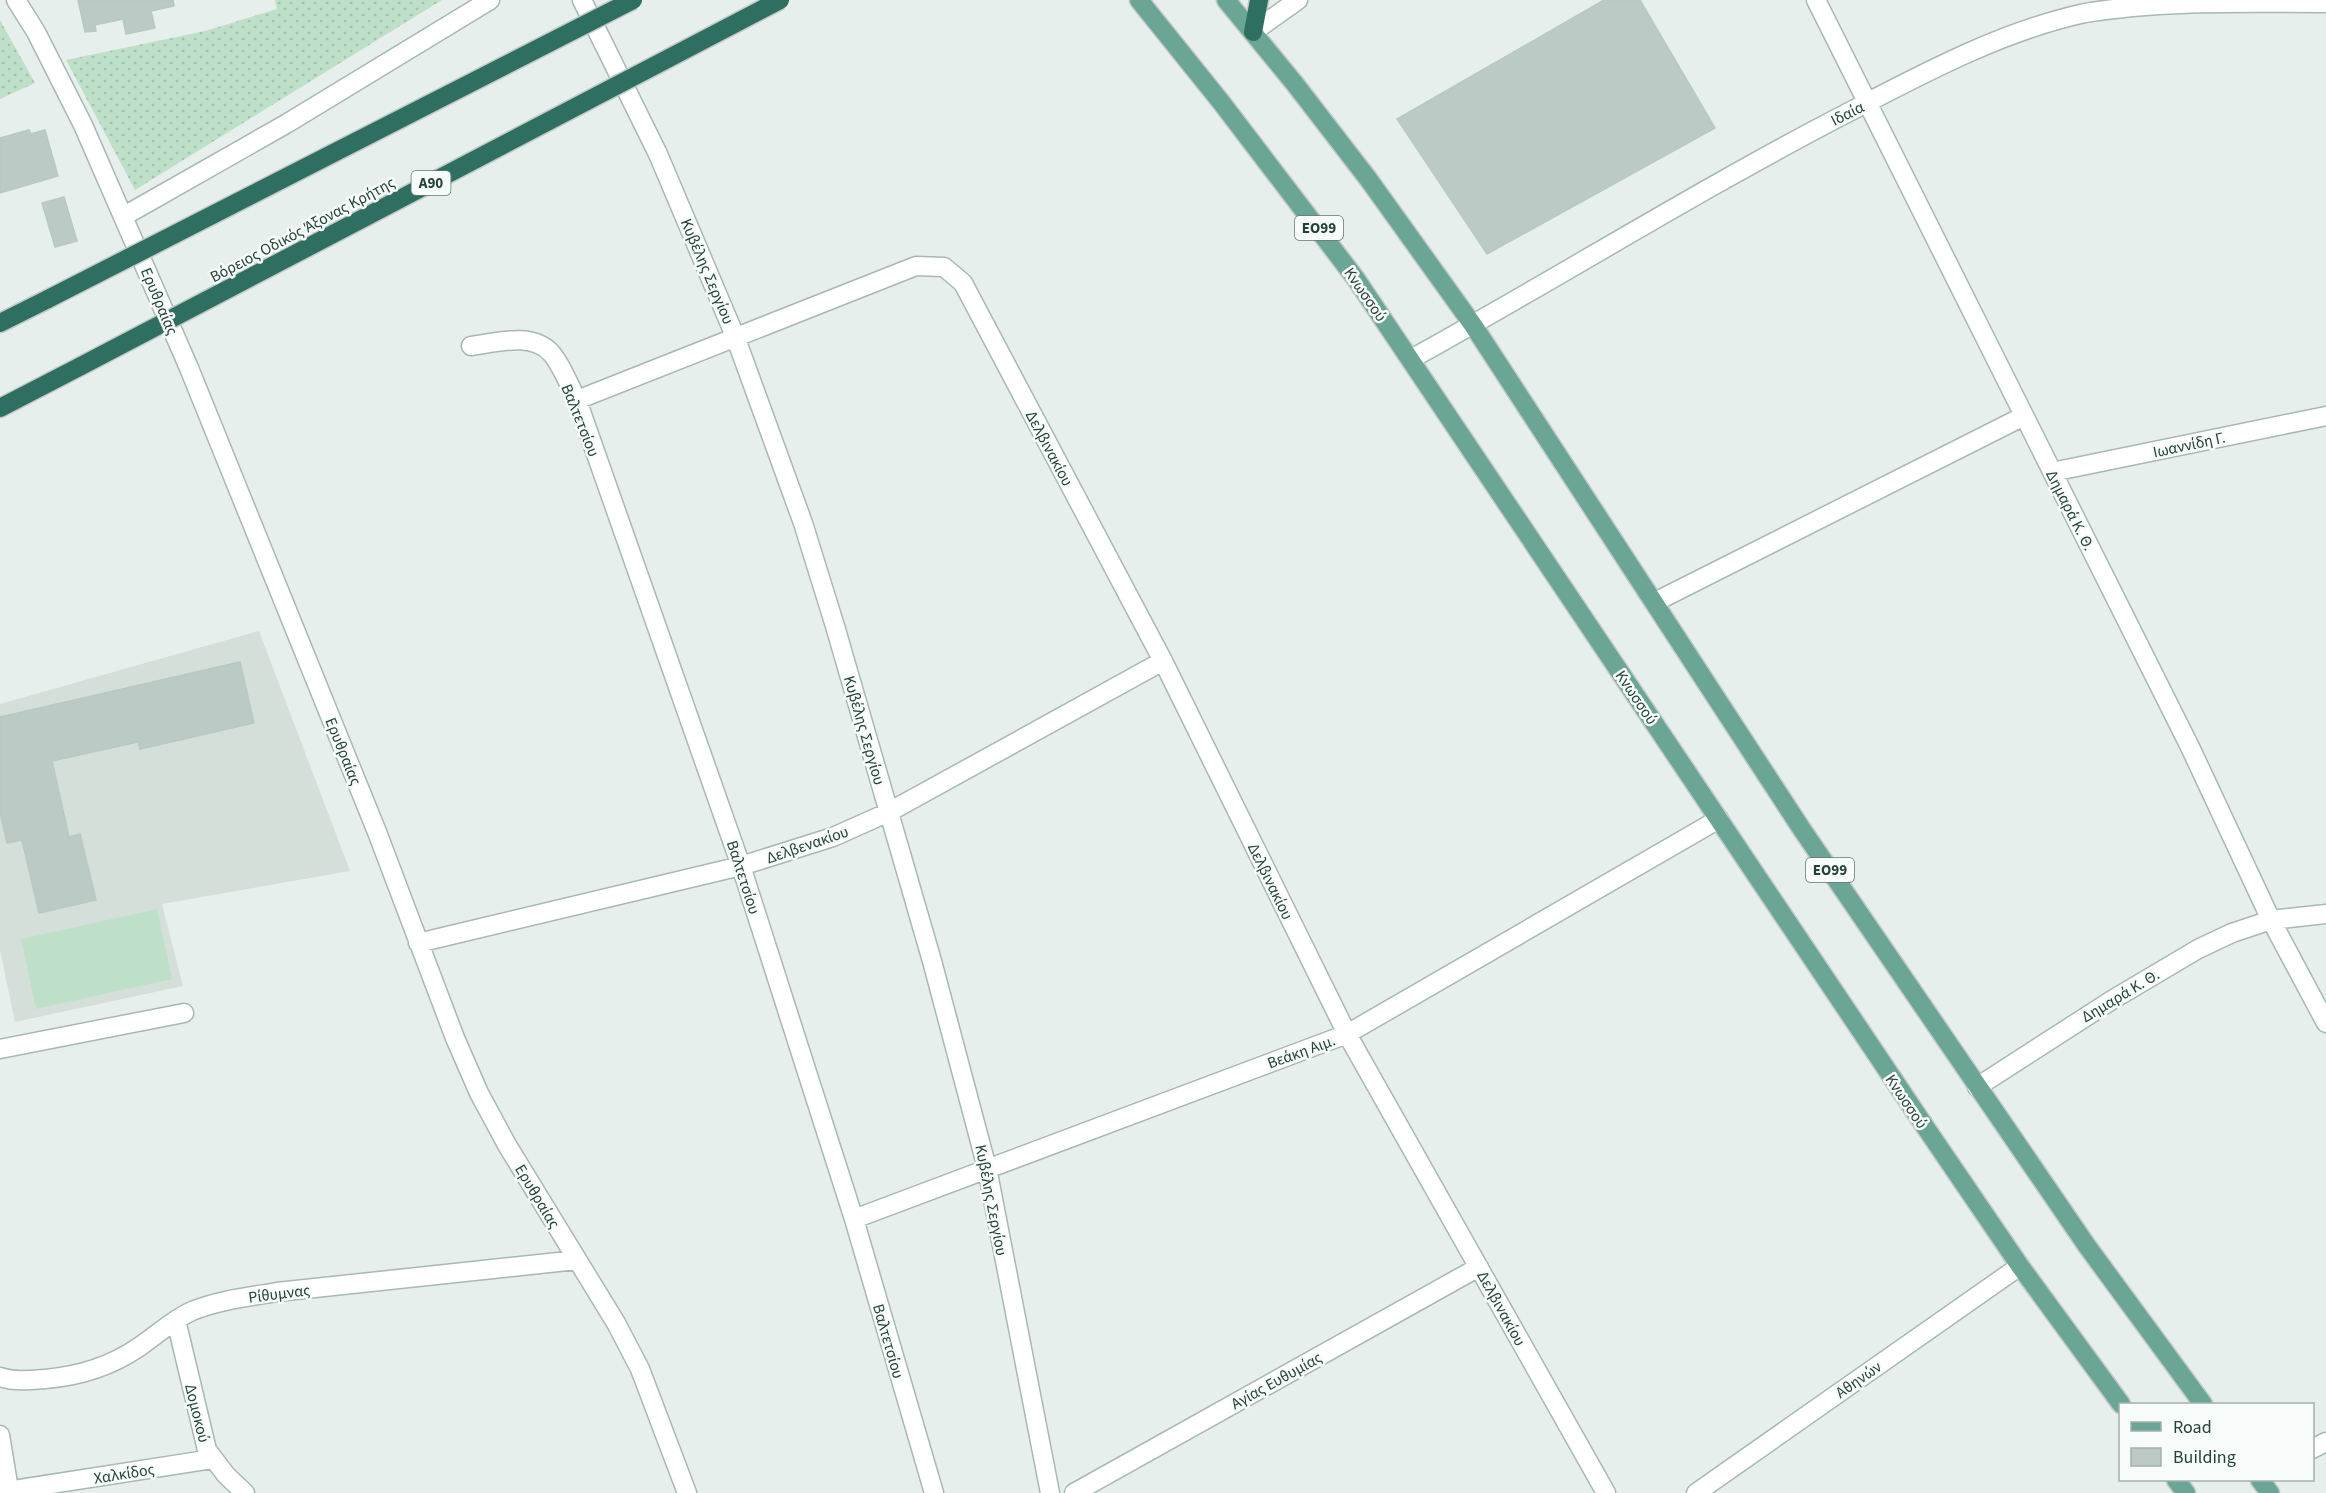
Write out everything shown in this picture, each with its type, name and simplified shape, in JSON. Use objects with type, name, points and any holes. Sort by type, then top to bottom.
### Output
[{"type":"highway","points":[[0,323],[633,0]]},
{"type":"highway","name":"Βόρειος Οδικός Άξονας Κρήτης","points":[[0,408],[780,0]]},
{"type":"highway","points":[[1253,32],[1259,0]]},
{"type":"main road","name":"Κνωσσού","points":[[1139,0],[1311,218],[1411,359],[1928,1131],[2020,1266],[2120,1403]]},
{"type":"main road","name":"ΕΟ99","points":[[1226,0],[1362,171],[1473,325],[1801,828],[2087,1246],[2202,1403]]},
{"type":"main road","points":[[2261,1481],[2270,1493]]},
{"type":"street","name":"Ερυθραίας","points":[[16,0],[57,72],[124,216],[189,368],[377,832],[418,944],[479,1093],[507,1146],[616,1323],[640,1369],[687,1493]]},
{"type":"street","points":[[124,216],[286,124],[490,0]]},
{"type":"street","name":"Κυβέλης Σεργίου","points":[[582,0],[658,154],[735,336],[803,523],[889,812],[987,1168],[1050,1493]]},
{"type":"street","points":[[1253,32],[1298,0]]},
{"type":"street","name":"Δημαρά Κ. Θ.","points":[[1816,0],[2190,747],[2271,920],[2326,1023]]},
{"type":"street","name":"Ιδαία","points":[[1411,359],[1790,143],[1961,57],[2032,28],[2118,4],[2326,3]]},
{"type":"street","name":"Δελβινακίου","points":[[735,336],[916,266],[944,267],[963,283],[1163,661],[1347,1034],[1606,1493]]},
{"type":"street","points":[[577,400],[735,336]]},
{"type":"street","name":"Βαλτετσίου","points":[[471,346],[521,341],[536,342],[551,353],[577,400],[741,866],[854,1219],[934,1493]]},
{"type":"street","points":[[1655,602],[2024,416]]},
{"type":"street","name":"Ιωαννίδη Γ.","points":[[2052,472],[2326,416]]},
{"type":"street","name":"Δελβενακίου","points":[[418,944],[741,866],[833,837],[889,812],[1163,661]]},
{"type":"street","name":"Βεάκη Αιμ.","points":[[854,1219],[1347,1034],[1719,819]]},
{"type":"street","name":"Δημαρά Κ. Θ.","points":[[1977,1087],[2112,999],[2198,949],[2232,933],[2271,920],[2326,914]]},
{"type":"street","points":[[0,1049],[184,1013]]},
{"type":"street","name":"Ρίθυμνας","points":[[0,1377],[36,1379],[67,1377],[93,1371],[120,1360],[176,1320],[214,1303],[277,1292],[577,1260]]},
{"type":"street","name":"Αθηνών","points":[[1696,1493],[2020,1266]]},
{"type":"street","name":"Αγίας Ευθυμίας","points":[[1074,1493],[1479,1267]]},
{"type":"street","name":"Δομοκού","points":[[176,1320],[203,1436],[212,1459],[245,1493]]},
{"type":"street","points":[[0,1435],[4,1491]]},
{"type":"street","name":"Χαλκίδος","points":[[4,1491],[212,1459]]},
{"type":"shaded area","points":[[259,631],[350,871],[162,904],[183,986],[15,1022],[0,950],[0,704]]},
{"type":"green space","points":[[275,0],[442,0],[135,190],[66,60],[205,31],[277,9]]},
{"type":"green space","points":[[0,20],[35,83],[0,99]]},
{"type":"green space","points":[[157,909],[172,979],[36,1009],[21,939]]},
{"type":"building","points":[[78,0],[173,0],[174,6],[151,11],[155,28],[126,34],[123,19],[95,25],[96,31],[85,32]]},
{"type":"building","points":[[1604,0],[1640,0],[1715,128],[1487,254],[1397,119]]},
{"type":"building","points":[[29,130],[31,134],[45,130],[58,176],[0,193],[0,138]]},
{"type":"building","points":[[64,197],[77,241],[55,247],[42,203]]},
{"type":"building","points":[[240,662],[254,723],[140,749],[138,742],[52,761],[69,837],[80,834],[96,900],[39,913],[22,840],[7,843],[0,812],[0,717]]}]
